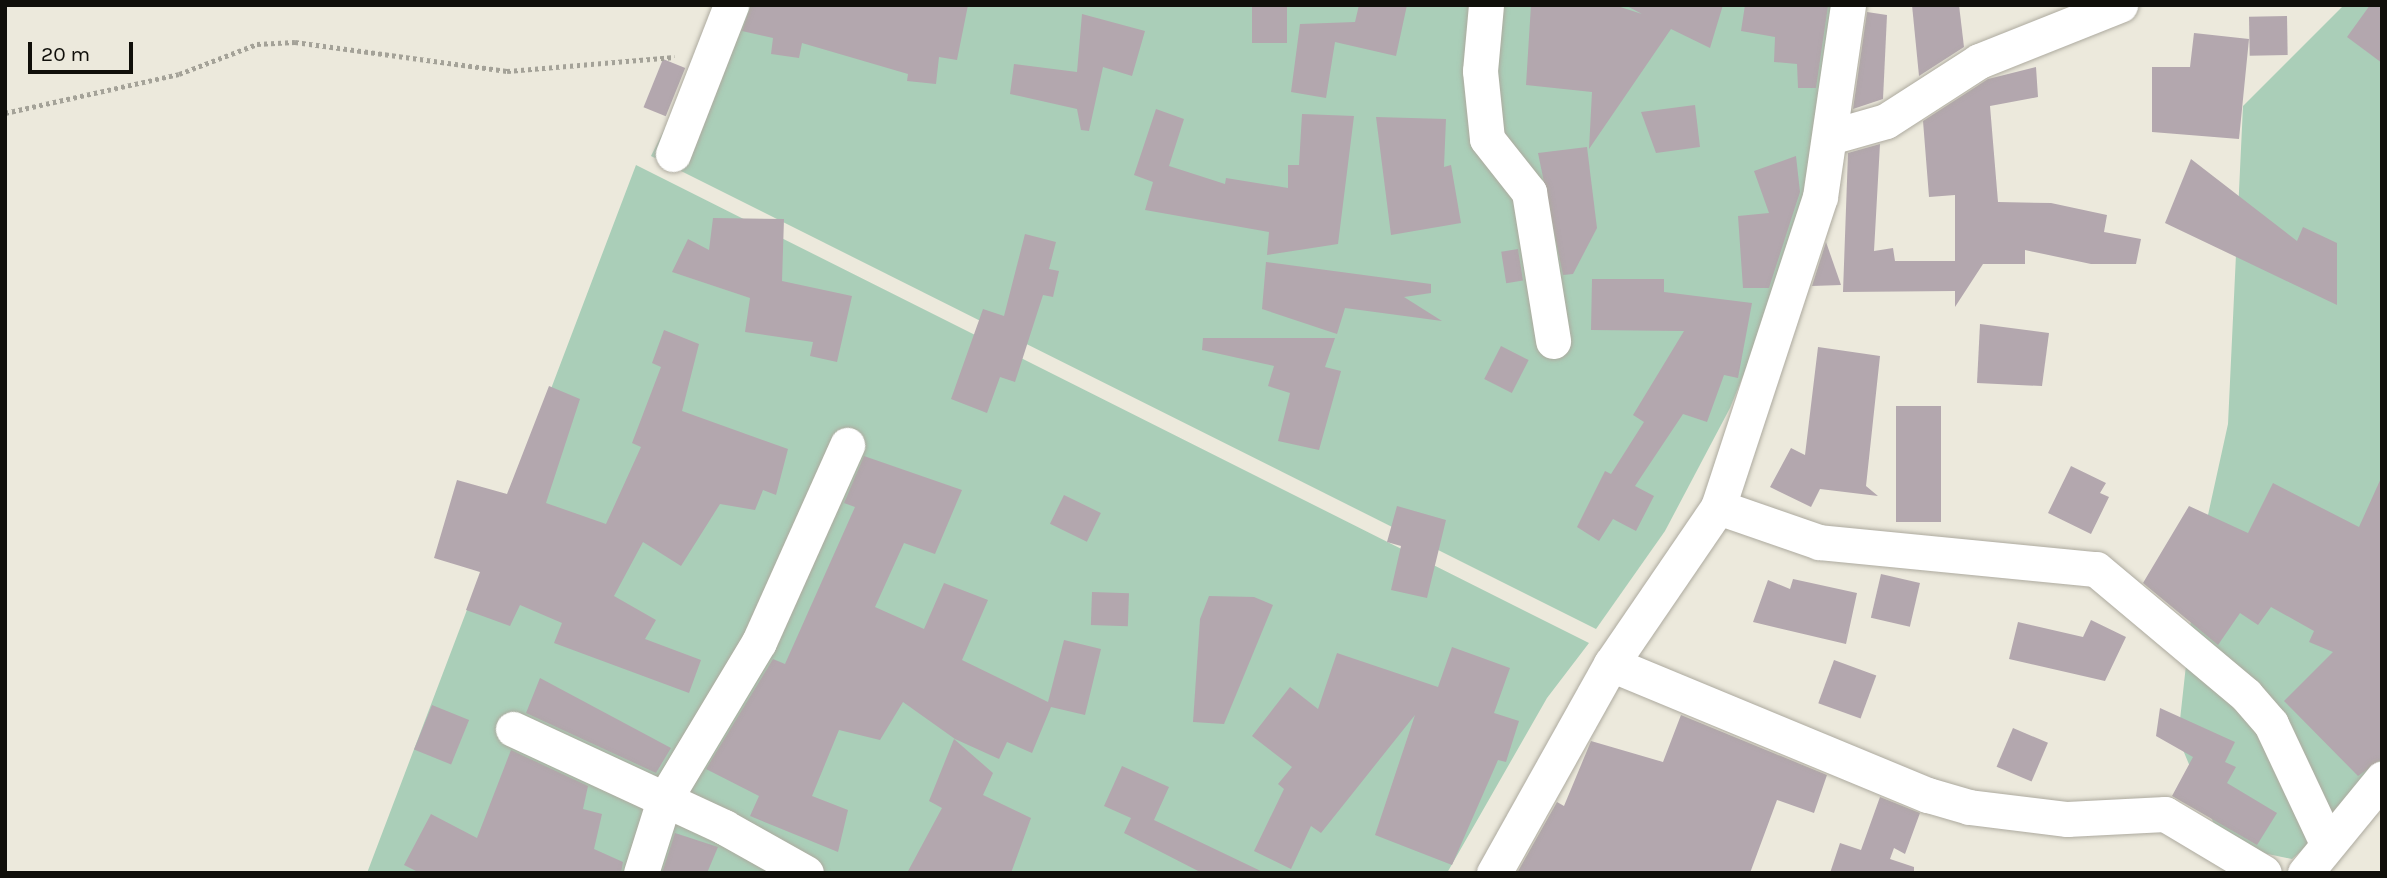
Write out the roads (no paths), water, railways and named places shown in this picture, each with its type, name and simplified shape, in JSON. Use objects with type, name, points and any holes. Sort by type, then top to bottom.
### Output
[{"type":"street","points":[[673,155],[714,43],[731,5]]},
{"type":"street","points":[[1486,5],[1480,71],[1488,139],[1529,192],[1553,341]]},
{"type":"street","points":[[1494,873],[1611,664],[1718,507],[1801,262],[1830,138],[1848,5]]},
{"type":"street","points":[[1830,138],[1886,121],[1979,61],[2120,5]]},
{"type":"street","points":[[641,873],[664,800],[759,642],[847,445]]},
{"type":"street","points":[[1718,507],[1819,542],[2096,569],[2246,695],[2271,724],[2327,843]]},
{"type":"street","points":[[1611,664],[1928,795],[1969,807],[2067,819],[2165,814],[2264,873]]},
{"type":"street","points":[[513,729],[664,800],[806,873]]},
{"type":"street","points":[[2305,873],[2382,779]]}]
